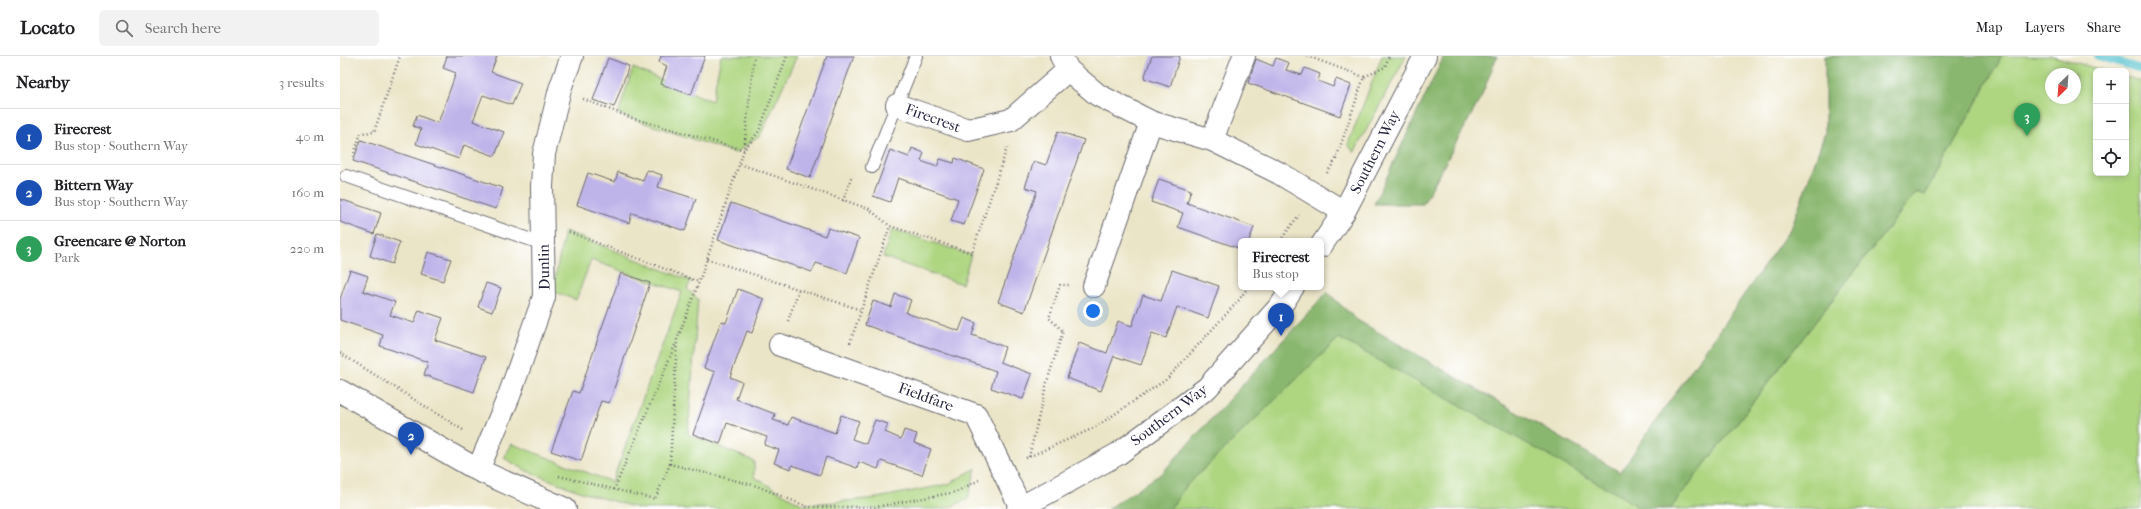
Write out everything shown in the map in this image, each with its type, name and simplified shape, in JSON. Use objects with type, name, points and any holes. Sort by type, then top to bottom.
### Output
[{"type":"street","name":"Dunlin","points":[[478,470],[509,396],[544,297],[542,186],[544,154],[560,89],[572,56]]},
{"type":"street","points":[[1212,140],[1244,56]]},
{"type":"street","name":"Southern Way","points":[[1324,242],[1344,212],[1424,56]]},
{"type":"street","name":"Firecrest","points":[[897,105],[968,130],[1011,120],[1064,63],[1098,94],[1151,122],[1212,140],[1279,174],[1344,212]]},
{"type":"street","points":[[1094,286],[1151,122]]},
{"type":"street","name":"Southern Way","points":[[1019,508],[1118,454],[1207,388],[1282,304],[1291,290]]},
{"type":"street","name":"Fieldfare","points":[[780,345],[976,415],[1019,508]]},
{"type":"street","points":[[340,392],[478,470],[565,509]]},
{"type":"lane","points":[[872,167],[916,56]]},
{"type":"lane","points":[[346,176],[543,244]]},
{"type":"path","points":[[346,176],[361,133],[374,132],[400,56]]},
{"type":"path","points":[[655,500],[614,490],[677,340],[740,164],[744,150],[754,56]]},
{"type":"path","points":[[744,150],[759,131],[787,56]]},
{"type":"path","points":[[1307,56],[1364,77]]},
{"type":"path","points":[[1282,238],[1314,194],[1336,159],[1364,77],[1385,67],[1389,56]]},
{"type":"path","points":[[560,89],[632,118],[744,150]]},
{"type":"path","points":[[740,164],[869,209],[890,226],[972,253],[1014,129],[1011,120]]},
{"type":"path","points":[[543,222],[699,282]]},
{"type":"path","points":[[842,367],[890,226]]},
{"type":"path","points":[[707,259],[861,310]]},
{"type":"path","points":[[1029,457],[1047,382],[1063,331],[1049,318],[1060,285],[1094,286]]},
{"type":"path","points":[[780,345],[800,289]]},
{"type":"path","points":[[670,464],[677,340]]},
{"type":"green space","points":[[721,56],[797,56],[760,136],[735,153],[618,114],[633,68],[712,101]]},
{"type":"green space","points":[[1382,56],[1406,56],[1354,153],[1348,144]]},
{"type":"green space","points":[[1444,56],[1497,56],[1481,97],[1423,204],[1374,204]]},
{"type":"green space","points":[[1825,56],[2002,56],[1925,195],[1916,192],[1670,509],[1641,509],[1619,495],[1339,338],[1187,485],[1170,509],[1108,509],[1162,473],[1327,292],[1357,320],[1620,472],[1792,226],[1825,133]]},
{"type":"green space","points":[[2002,56],[2053,56],[2095,68],[2093,68],[2093,176],[2129,176],[2129,78],[2141,81],[2141,509],[1670,509],[1916,192],[1925,195]]},
{"type":"green space","points":[[892,229],[971,255],[962,284],[883,257]]},
{"type":"green space","points":[[565,231],[691,281],[687,289],[698,299],[688,434],[754,461],[754,477],[803,505],[877,498],[949,484],[976,468],[968,499],[945,509],[641,509],[584,493],[527,471],[504,458],[512,444],[612,482],[682,292],[591,260],[576,300],[552,291]]},
{"type":"green space","points":[[1357,320],[1641,509],[1170,509],[1187,485]]},
{"type":"building","points":[[447,56],[497,56],[491,72],[521,83],[512,105],[483,95],[473,121],[504,132],[495,156],[464,145],[459,159],[416,144],[421,129],[413,126],[417,115],[438,123],[456,73],[443,68]]},
{"type":"building","points":[[661,56],[705,56],[691,95],[661,84],[667,66],[659,62]]},
{"type":"building","points":[[827,56],[854,56],[810,178],[786,169]]},
{"type":"building","points":[[1152,56],[1180,56],[1170,87],[1144,78]]},
{"type":"building","points":[[608,58],[629,66],[614,107],[593,100]]},
{"type":"building","points":[[1276,58],[1289,63],[1286,70],[1302,75],[1305,68],[1320,74],[1318,81],[1333,87],[1336,79],[1351,85],[1340,116],[1248,83],[1256,59],[1273,66]]},
{"type":"building","points":[[1058,131],[1084,140],[1024,312],[998,302],[1037,191],[1025,187],[1034,161],[1046,165]]},
{"type":"building","points":[[361,140],[503,188],[496,209],[353,161]]},
{"type":"building","points":[[912,148],[924,153],[921,161],[937,167],[940,159],[954,163],[955,158],[984,169],[964,225],[951,221],[958,199],[898,178],[890,202],[873,196],[890,150],[909,157]]},
{"type":"building","points":[[647,170],[662,175],[658,187],[696,199],[685,231],[632,213],[629,223],[577,205],[588,173],[615,182],[618,172],[643,181]]},
{"type":"building","points":[[1159,179],[1191,190],[1187,203],[1254,227],[1250,238],[1238,238],[1238,248],[1178,227],[1183,213],[1151,202]]},
{"type":"building","points":[[340,199],[381,213],[374,234],[340,222]]},
{"type":"building","points":[[731,203],[825,236],[828,228],[859,238],[847,273],[816,263],[812,272],[718,240]]},
{"type":"building","points":[[377,234],[400,242],[392,264],[370,256]]},
{"type":"building","points":[[428,252],[451,259],[443,281],[421,274]]},
{"type":"building","points":[[350,270],[368,276],[363,291],[395,302],[390,315],[414,323],[419,310],[443,318],[435,340],[486,357],[474,392],[424,375],[428,362],[380,346],[383,335],[340,320],[340,299]]},
{"type":"building","points":[[1172,270],[1219,286],[1208,318],[1177,307],[1166,338],[1152,333],[1141,365],[1114,356],[1101,391],[1067,378],[1079,343],[1107,353],[1118,321],[1132,326],[1143,295],[1161,301]]},
{"type":"building","points":[[621,273],[650,283],[609,403],[601,401],[581,461],[551,451],[573,391],[579,393]]},
{"type":"building","points":[[486,283],[501,288],[492,312],[478,307]]},
{"type":"building","points":[[738,289],[764,299],[752,333],[747,331],[730,377],[742,382],[736,399],[775,414],[773,420],[788,425],[791,417],[835,433],[841,415],[859,421],[852,439],[866,444],[875,420],[888,424],[885,432],[901,439],[904,430],[917,434],[914,443],[931,449],[922,475],[881,461],[878,469],[859,462],[857,468],[826,457],[820,475],[792,465],[791,469],[774,463],[779,450],[764,445],[767,437],[727,423],[720,444],[693,434],[715,372],[704,368],[721,321],[726,323]]},
{"type":"building","points":[[895,294],[911,300],[906,313],[959,331],[964,318],[976,323],[972,335],[1005,347],[1000,362],[1032,374],[1023,399],[991,388],[996,371],[865,325],[873,301],[891,307]]},
{"type":"waterway","points":[[2098,56],[2141,69]]},
{"type":"place","name":"Greencare @ Norton","points":[[2027,136]]},
{"type":"place","name":"Firecrest","points":[[1281,336]]},
{"type":"place","name":"Bittern Way","points":[[411,455]]}]
